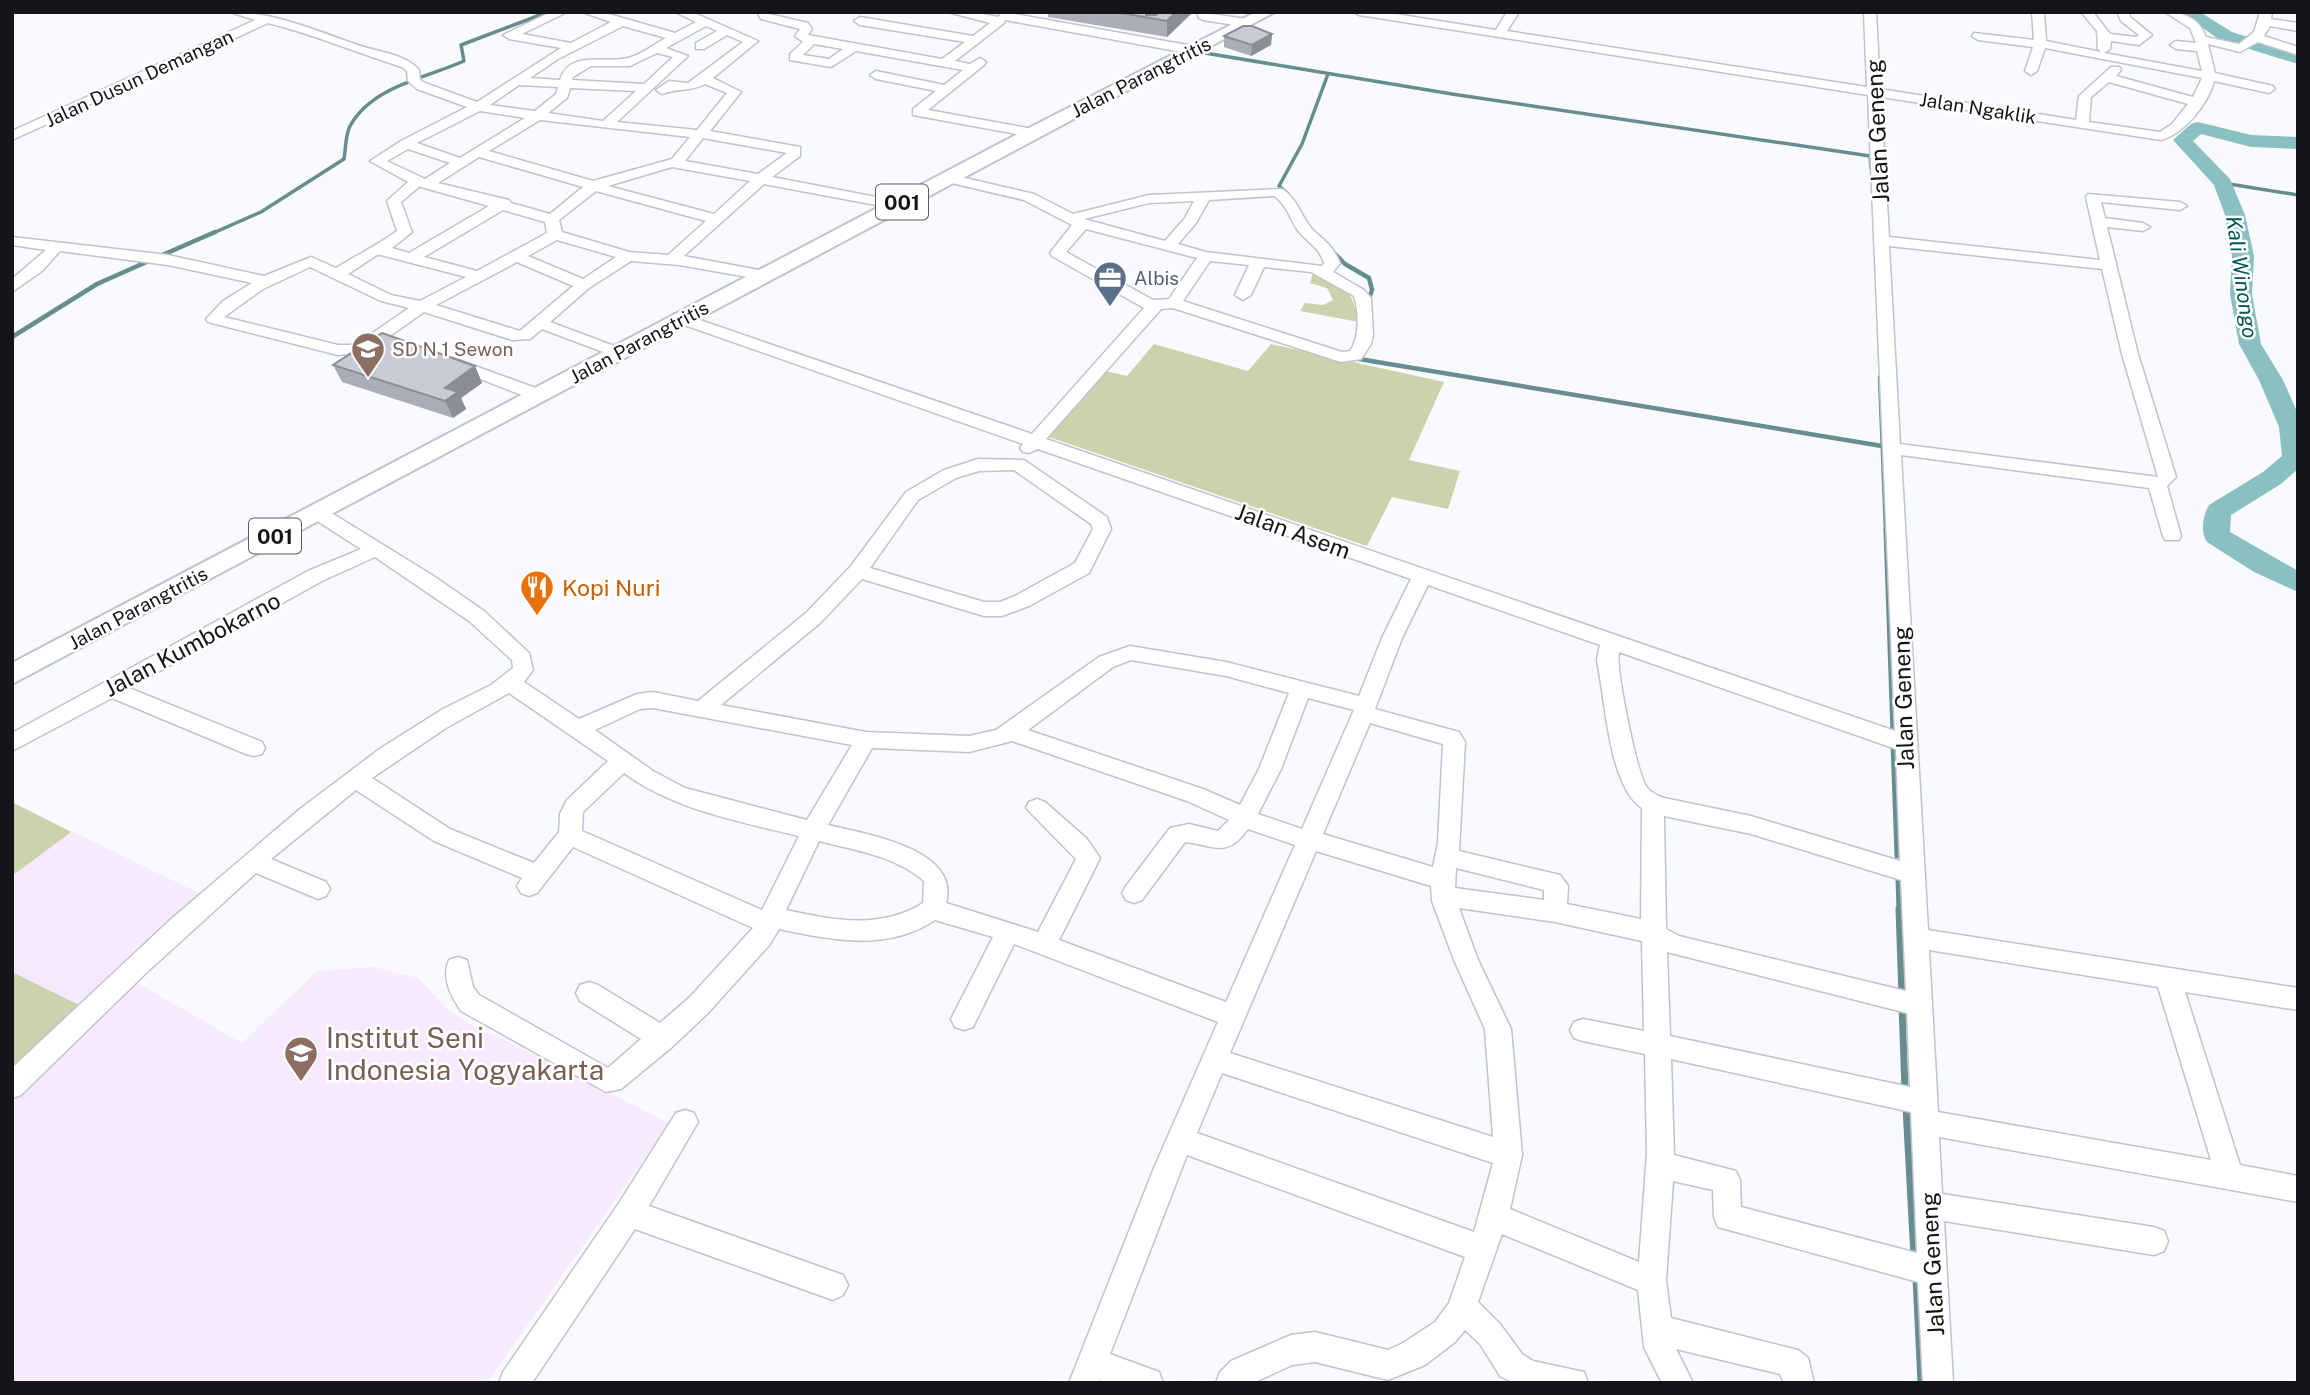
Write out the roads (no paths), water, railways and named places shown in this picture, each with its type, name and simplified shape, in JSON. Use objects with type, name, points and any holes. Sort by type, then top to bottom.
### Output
[{"type":"main road","name":"Jalan Parangtritis","points":[[12,675],[1033,133],[1268,12]]},
{"type":"street","points":[[236,12],[310,30],[351,47],[406,64],[412,70],[417,84],[478,107],[606,125],[700,134],[796,150],[672,259]]},
{"type":"street","points":[[561,12],[509,35],[570,46]]},
{"type":"street","points":[[588,12],[673,36]]},
{"type":"street","points":[[662,90],[669,85],[690,87],[706,78],[752,41],[681,12]]},
{"type":"street","points":[[764,12],[762,14],[765,17],[806,28],[801,37],[811,40],[951,59],[979,60],[974,68],[918,112],[1033,133]]},
{"type":"street","points":[[825,42],[874,12]]},
{"type":"street","points":[[888,26],[905,12]]},
{"type":"street","points":[[951,59],[1000,21],[954,12]]},
{"type":"street","points":[[1203,12],[1203,16],[1247,23]]},
{"type":"street","name":"Jalan Ngaklik","points":[[1359,12],[1453,21],[1499,34],[2161,136],[2167,135],[2180,124],[2196,102]]},
{"type":"street","points":[[1499,34],[1513,12]]},
{"type":"street","name":"Jalan Geneng","points":[[1870,12],[1916,938],[1905,1002],[1914,1105],[1928,1205],[1938,1383]]},
{"type":"street","points":[[2031,71],[2040,44],[2038,12]]},
{"type":"street","points":[[2087,12],[2100,24],[2106,37],[2104,54]]},
{"type":"street","points":[[2106,37],[2138,41],[2146,35],[2125,19],[2123,12]]},
{"type":"street","points":[[2107,78],[2196,102],[2207,90],[2209,76],[2203,44],[2197,26],[2171,12]]},
{"type":"street","points":[[997,14],[1194,50]]},
{"type":"street","points":[[798,24],[812,16]]},
{"type":"street","points":[[2252,42],[2266,17],[2298,27]]},
{"type":"street","name":"Jalan Dusun Demangan","points":[[12,136],[265,20]]},
{"type":"street","points":[[621,22],[570,46],[478,107],[377,160],[422,183],[504,203],[553,227],[628,256],[672,259],[765,275]]},
{"type":"street","points":[[860,22],[975,40]]},
{"type":"street","points":[[382,250],[405,232],[394,201],[479,153],[537,116],[562,94],[569,73],[584,64],[626,63],[673,36],[703,23]]},
{"type":"street","points":[[700,46],[726,31]]},
{"type":"street","points":[[1978,36],[2104,54],[2270,89]]},
{"type":"street","points":[[811,40],[794,57],[831,63],[854,47]]},
{"type":"street","points":[[2176,44],[2233,48],[2252,42],[2298,51]]},
{"type":"street","points":[[606,125],[682,56],[654,48]]},
{"type":"street","points":[[2083,124],[2080,104],[2088,92],[2107,78],[2123,60]]},
{"type":"street","points":[[876,75],[945,89]]},
{"type":"street","points":[[676,163],[735,92],[706,78]]},
{"type":"street","points":[[518,81],[645,88]]},
{"type":"street","points":[[406,145],[462,163]]},
{"type":"street","points":[[479,153],[717,219]]},
{"type":"street","points":[[381,338],[380,335],[384,331],[421,307],[516,256],[553,227],[595,185],[676,163],[897,205]]},
{"type":"street","points":[[948,178],[1029,197],[1076,220],[1168,247],[1206,256],[1309,267],[1326,272],[1359,293],[1363,299],[1363,344],[1355,356],[1328,353],[1174,303],[1152,305],[1057,253],[1079,228],[1076,220]]},
{"type":"street","points":[[1076,220],[1134,201],[1268,192],[1284,195],[1306,230],[1331,256],[1332,263],[1326,272]]},
{"type":"street","points":[[1168,247],[1186,228],[1204,196]]},
{"type":"street","points":[[1892,448],[2157,483],[2164,481],[2167,477],[2130,354],[2092,197],[2179,206]]},
{"type":"street","points":[[411,258],[504,203]]},
{"type":"street","points":[[2099,222],[2144,227]]},
{"type":"street","points":[[12,241],[144,256],[268,282]]},
{"type":"street","points":[[1883,241],[2108,265]]},
{"type":"street","points":[[12,287],[37,268],[57,246]]},
{"type":"street","points":[[335,275],[372,252],[382,250],[480,276]]},
{"type":"street","points":[[516,256],[584,285]]},
{"type":"street","points":[[408,346],[381,338],[360,348],[338,350],[215,319],[222,308],[307,262],[386,298],[461,317],[512,335],[524,336],[584,285],[628,256]]},
{"type":"street","points":[[1174,303],[1206,256]]},
{"type":"street","points":[[1243,295],[1259,261]]},
{"type":"street","points":[[1018,464],[1035,440],[1154,309],[1152,305]]},
{"type":"street","name":"Jalan Asem","points":[[682,319],[1905,743]]},
{"type":"street","points":[[541,324],[589,339],[618,353]]},
{"type":"street","points":[[441,359],[538,395]]},
{"type":"street","points":[[701,710],[813,618],[858,571],[903,505],[920,489],[964,468],[1018,464],[1077,503],[1100,521],[1102,529],[1086,563],[1075,573],[1022,601],[997,610],[948,599],[858,571]]},
{"type":"street","points":[[2157,483],[2172,536]]},
{"type":"street","points":[[12,1086],[114,987],[252,861],[355,778],[429,728],[509,683],[524,667],[522,658],[488,625],[426,581],[318,513]]},
{"type":"street","name":"Jalan Kumbokarno","points":[[12,743],[109,688],[269,604],[314,576],[374,550]]},
{"type":"street","points":[[1148,1383],[1088,1373],[1214,1059],[1388,648],[1422,577]]},
{"type":"street","points":[[1611,641],[1607,664],[1633,781],[1643,798],[1653,805],[1768,830],[1912,874]]},
{"type":"street","points":[[576,729],[646,700],[866,740],[970,744],[994,739],[1010,732],[1106,662],[1130,653],[1195,662],[1302,687],[1453,739],[1451,807],[1444,878],[1466,960],[1498,1029],[1506,1106],[1508,1155],[1494,1216],[1462,1306],[1445,1332],[1414,1354],[1396,1363],[1378,1363],[1315,1347],[1291,1350],[1242,1372],[1231,1383]]},
{"type":"street","points":[[509,683],[621,762],[655,783],[689,799],[735,814],[893,853],[923,866],[931,873],[936,884],[932,909],[913,923],[886,931],[771,920],[570,837]]},
{"type":"street","points":[[1133,893],[1178,834],[1187,832],[1223,841],[1243,818],[1265,777],[1302,687]]},
{"type":"street","points":[[109,688],[254,748]]},
{"type":"street","points":[[1010,732],[1195,795],[1272,830],[1555,912],[1637,929],[1675,945],[1905,1002]]},
{"type":"street","points":[[458,968],[461,990],[470,1003],[606,1080],[616,1079],[663,1039],[750,951],[771,920],[812,832],[866,740]]},
{"type":"street","points":[[355,778],[442,835],[534,880],[570,837],[571,814],[575,806],[621,762]]},
{"type":"street","points":[[1653,805],[1660,1165],[1652,1281],[1655,1329],[1669,1377]]},
{"type":"street","points":[[1037,808],[1079,846],[1088,858],[1044,945]]},
{"type":"street","points":[[252,861],[318,889]]},
{"type":"street","points":[[1444,878],[1552,882],[1556,886],[1555,912]]},
{"type":"street","points":[[932,909],[1007,931],[1233,1016]]},
{"type":"street","points":[[964,1019],[1007,931]]},
{"type":"street","points":[[1916,938],[2298,999]]},
{"type":"street","points":[[2168,978],[2230,1177]]},
{"type":"street","points":[[589,993],[663,1039]]},
{"type":"street","points":[[1583,1030],[2230,1177],[2298,1189]]},
{"type":"street","points":[[1214,1059],[1508,1155]]},
{"type":"street","points":[[514,1383],[629,1213],[685,1122]]},
{"type":"street","points":[[1181,1140],[1481,1249]]},
{"type":"street","points":[[1660,1165],[1725,1174],[1728,1217],[1932,1271]]},
{"type":"street","points":[[1928,1205],[2154,1241]]},
{"type":"street","points":[[629,1213],[833,1285]]},
{"type":"street","points":[[1494,1216],[1536,1236],[1652,1281]]},
{"type":"street","points":[[1462,1306],[1490,1334],[1511,1365],[1530,1375],[1573,1383]]},
{"type":"street","points":[[1655,1329],[1787,1361],[1797,1369],[1799,1383]]},
{"type":"waterway","points":[[211,234],[261,212],[344,159],[350,126],[372,101],[401,85],[464,61],[461,45],[548,12]]},
{"type":"waterway","name":"Kali Winongo","points":[[2188,12],[2226,36],[2298,59]]},
{"type":"waterway","points":[[1199,52],[1452,94],[1870,156],[1871,168]]},
{"type":"waterway","points":[[1288,194],[1279,186],[1302,144],[1328,74]]},
{"type":"waterway","name":"Kali Winongo","points":[[2298,143],[2251,141],[2198,128],[2182,140],[2223,183],[2235,215],[2243,256],[2241,294],[2250,344],[2271,380],[2291,427],[2295,458],[2272,478],[2218,511],[2216,536],[2264,566],[2298,583]]},
{"type":"waterway","points":[[2223,183],[2298,195]]},
{"type":"waterway","points":[[160,256],[215,232]]},
{"type":"waterway","points":[[1332,251],[1345,264],[1369,278],[1372,290],[1368,301]]},
{"type":"waterway","points":[[12,337],[97,284],[151,260]]},
{"type":"waterway","points":[[1361,354],[1359,359],[1882,446]]},
{"type":"waterway","points":[[1880,377],[1886,531]]},
{"type":"waterway","points":[[1886,530],[1893,734]]},
{"type":"waterway","points":[[1893,744],[1897,856]]},
{"type":"waterway","points":[[1898,878],[1899,911]]},
{"type":"waterway","points":[[1899,909],[1902,996]]},
{"type":"waterway","points":[[1902,1005],[1905,1090]]},
{"type":"waterway","points":[[1906,1107],[1914,1257]]},
{"type":"waterway","points":[[1916,1278],[1921,1383]]},
{"type":"place","name":"Albis","points":[[1110,308]]},
{"type":"place","name":"SD N 1 Sewon","points":[[368,379]]},
{"type":"place","name":"Kopi Nuri","points":[[537,617]]},
{"type":"place","name":"Institut Seni Indonesia Yogyakarta","points":[[301,1083]]}]
